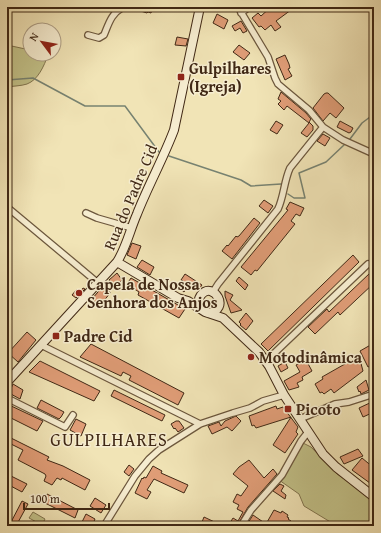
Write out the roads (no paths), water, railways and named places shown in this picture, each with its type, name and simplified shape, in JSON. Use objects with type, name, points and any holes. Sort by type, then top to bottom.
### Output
[{"type":"street","name":"Rua do Padre Cid","points":[[7,382],[65,320],[122,255],[174,130],[200,7]]},
{"type":"street","points":[[238,7],[268,57],[278,84],[309,110],[322,127],[343,140],[374,154]]},
{"type":"street","points":[[241,13],[249,7]]},
{"type":"street","points":[[88,35],[99,38],[104,35],[112,16],[119,8]]},
{"type":"street","points":[[213,292],[278,209],[283,198],[287,175],[290,168],[322,127]]},
{"type":"street","points":[[7,207],[98,283]]},
{"type":"street","points":[[86,213],[96,218],[132,228]]},
{"type":"street","points":[[117,262],[178,298],[188,301],[205,312],[222,318],[259,352],[266,361],[284,395],[324,454],[336,467],[374,497]]},
{"type":"street","points":[[266,361],[368,264]]},
{"type":"street","points":[[188,301],[206,292],[213,292],[218,296],[222,318]]},
{"type":"street","points":[[200,308],[198,301],[201,295]]},
{"type":"street","points":[[208,313],[215,311],[219,306]]},
{"type":"street","points":[[41,345],[200,424]]},
{"type":"street","points":[[300,419],[335,404],[349,402],[374,394]]},
{"type":"street","points":[[104,526],[135,476],[149,459],[169,443],[200,424],[284,395]]},
{"type":"street","points":[[7,398],[65,427],[73,416]]},
{"type":"street","points":[[241,526],[251,510],[282,475],[308,432]]},
{"type":"waterway","points":[[7,80],[33,78],[85,106],[125,106],[159,152]]},
{"type":"waterway","points":[[350,139],[362,123],[374,114]]},
{"type":"waterway","points":[[288,194],[294,198],[305,198],[299,173],[326,162],[344,145]]},
{"type":"waterway","points":[[169,156],[241,180],[251,186],[281,184]]},
{"type":"place","name":"Gulpilhares (Igreja)","points":[[181,77]]},
{"type":"place","name":"Capela de Nossa Senhora dos Anjos","points":[[79,293]]},
{"type":"place","name":"Padre Cid","points":[[56,336]]},
{"type":"place","name":"Motodinâmica","points":[[251,357]]},
{"type":"place","name":"Picoto","points":[[288,409]]},
{"type":"district","name":"GULPILHARES","points":[[109,439]]}]
